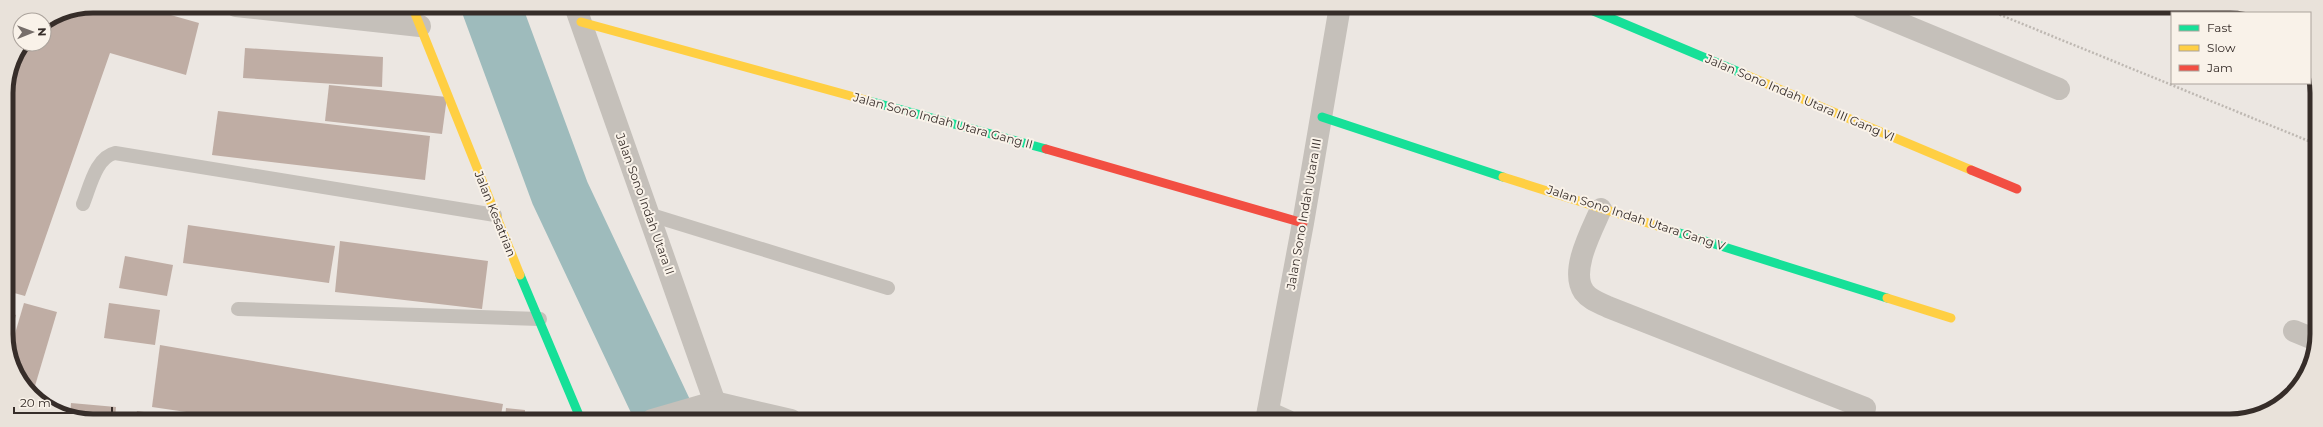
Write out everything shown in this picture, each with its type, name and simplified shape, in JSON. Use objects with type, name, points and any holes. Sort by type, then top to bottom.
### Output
[{"type":"street","points":[[302,13],[420,26]]},
{"type":"street","name":"Jalan Kesatrian","points":[[415,13],[495,215],[540,319],[579,414]]},
{"type":"street","name":"Jalan Sono Indah Utara III","points":[[1267,414],[1303,224],[1339,13]]},
{"type":"street","name":"Jalan Sono Indah Utara III Gang VI","points":[[1601,13],[2017,189]]},
{"type":"street","points":[[1875,13],[2059,89]]},
{"type":"street","name":"Jalan Sono Indah Utara Gang II","points":[[578,14],[1303,224]]},
{"type":"street","name":"Jalan Sono Indah Utara II","points":[[578,14],[648,214],[713,409]]},
{"type":"street","name":"Jalan Sono Indah Utara Gang V","points":[[1322,117],[1601,208],[1951,318]]},
{"type":"street","points":[[1601,208],[1583,252],[1580,268],[1580,283],[1588,296],[1608,306],[1865,408]]},
{"type":"street","points":[[2294,331],[2310,337]]},
{"type":"street","points":[[685,414],[713,409],[748,414]]},
{"type":"lane","points":[[84,204],[101,161],[107,155],[115,153],[495,215]]},
{"type":"lane","points":[[648,214],[888,288]]},
{"type":"lane","points":[[238,309],[540,319]]},
{"type":"path","points":[[1996,13],[2310,142]]},
{"type":"building","points":[[93,13],[164,13],[199,23],[186,75],[110,53],[25,296],[13,293],[13,93],[17,67],[25,52],[52,52],[52,25],[67,17]]},
{"type":"building","points":[[245,48],[383,57],[382,87],[243,78]]},
{"type":"building","points":[[329,85],[447,97],[442,134],[325,121]]},
{"type":"building","points":[[218,111],[430,136],[425,180],[212,155]]},
{"type":"building","points":[[188,225],[335,246],[329,283],[183,263]]},
{"type":"building","points":[[340,241],[488,261],[482,309],[335,292]]},
{"type":"building","points":[[125,256],[173,265],[167,296],[119,288]]},
{"type":"building","points":[[24,303],[57,312],[34,389],[21,369],[17,360],[13,339]]},
{"type":"building","points":[[109,303],[160,310],[155,345],[104,338]]},
{"type":"building","points":[[13,314],[16,315],[13,326]]},
{"type":"building","points":[[160,345],[503,404],[501,414],[200,414],[152,407]]},
{"type":"building","points":[[71,403],[116,407],[115,414],[93,414],[70,411]]},
{"type":"building","points":[[506,408],[525,410],[525,414],[506,414]]},
{"type":"building","points":[[137,411],[158,414],[136,414]]},
{"type":"waterway","points":[[494,13],[560,193],[664,414]]},
{"type":"traffic: fast","points":[[1598,13],[1746,75]]},
{"type":"traffic: fast","points":[[869,101],[1046,149]]},
{"type":"traffic: fast","points":[[1322,117],[1503,177]]},
{"type":"traffic: fast","points":[[1670,230],[1887,298]]},
{"type":"traffic: fast","points":[[520,275],[578,414]]},
{"type":"traffic: slow","points":[[415,13],[520,275]]},
{"type":"traffic: slow","points":[[581,22],[869,101]]},
{"type":"traffic: slow","points":[[1746,75],[1971,170]]},
{"type":"traffic: slow","points":[[1503,177],[1670,230]]},
{"type":"traffic: slow","points":[[1887,298],[1951,318]]},
{"type":"traffic: jam","points":[[1046,149],[1303,223]]},
{"type":"traffic: jam","points":[[1971,170],[2017,189]]}]
